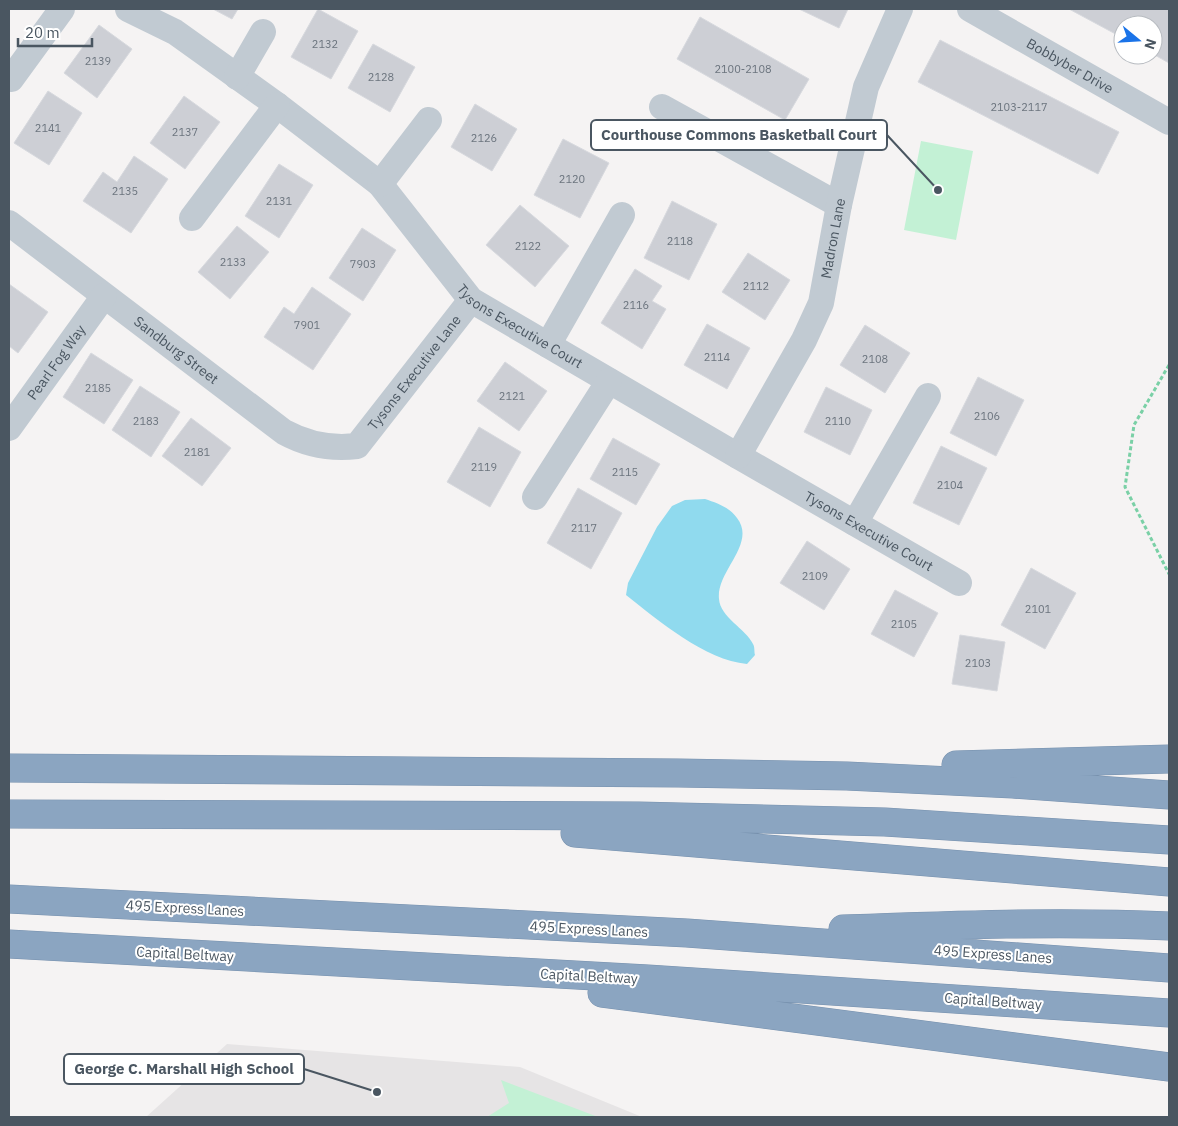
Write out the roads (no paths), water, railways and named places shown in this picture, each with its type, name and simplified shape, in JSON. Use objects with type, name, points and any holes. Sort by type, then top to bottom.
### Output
[{"type":"highway","points":[[679,773],[1169,759]]},
{"type":"highway","points":[[9,768],[847,776],[1012,784],[1169,795]]},
{"type":"highway","points":[[9,814],[638,816],[886,822],[1169,840]]},
{"type":"highway","points":[[367,816],[1169,882]]},
{"type":"highway","name":"495 Express Lanes","points":[[9,899],[687,934],[1169,968]]},
{"type":"highway","points":[[687,934],[971,925],[1115,924],[1169,926]]},
{"type":"highway","name":"Capital Beltway","points":[[9,944],[397,967],[648,979],[1169,1012]]},
{"type":"highway","points":[[397,967],[1169,1067]]},
{"type":"street","points":[[11,79],[62,9]]},
{"type":"street","name":"Tysons Executive Court","points":[[128,9],[175,32],[277,105],[380,184],[471,300],[959,582]]},
{"type":"street","name":"Madron Lane","points":[[738,456],[816,316],[821,303],[866,87],[900,9]]},
{"type":"street","name":"Bobbyber Drive","points":[[970,9],[1169,122]]},
{"type":"street","points":[[237,77],[263,32]]},
{"type":"street","points":[[192,218],[277,105]]},
{"type":"street","points":[[662,107],[840,205]]},
{"type":"street","points":[[380,184],[429,120]]},
{"type":"street","points":[[548,345],[622,215]]},
{"type":"street","name":"Sandburg Street","points":[[9,223],[284,432],[320,445],[339,448],[356,446]]},
{"type":"street","name":"Pearl Fog Way","points":[[9,428],[104,296]]},
{"type":"street","name":"Tysons Executive Lane","points":[[356,446],[471,300]]},
{"type":"street","points":[[536,497],[608,380]]},
{"type":"street","points":[[855,523],[928,396]]},
{"type":"water","points":[[705,499],[727,508],[737,518],[742,528],[739,548],[723,578],[719,599],[724,612],[750,638],[754,645],[755,655],[747,664],[715,655],[683,638],[626,595],[628,583],[657,527],[672,506],[685,500]]},
{"type":"place","name":"Courthouse Commons Basketball Court","points":[[938,190]]},
{"type":"place","name":"George C. Marshall High School","points":[[377,1092]]}]
